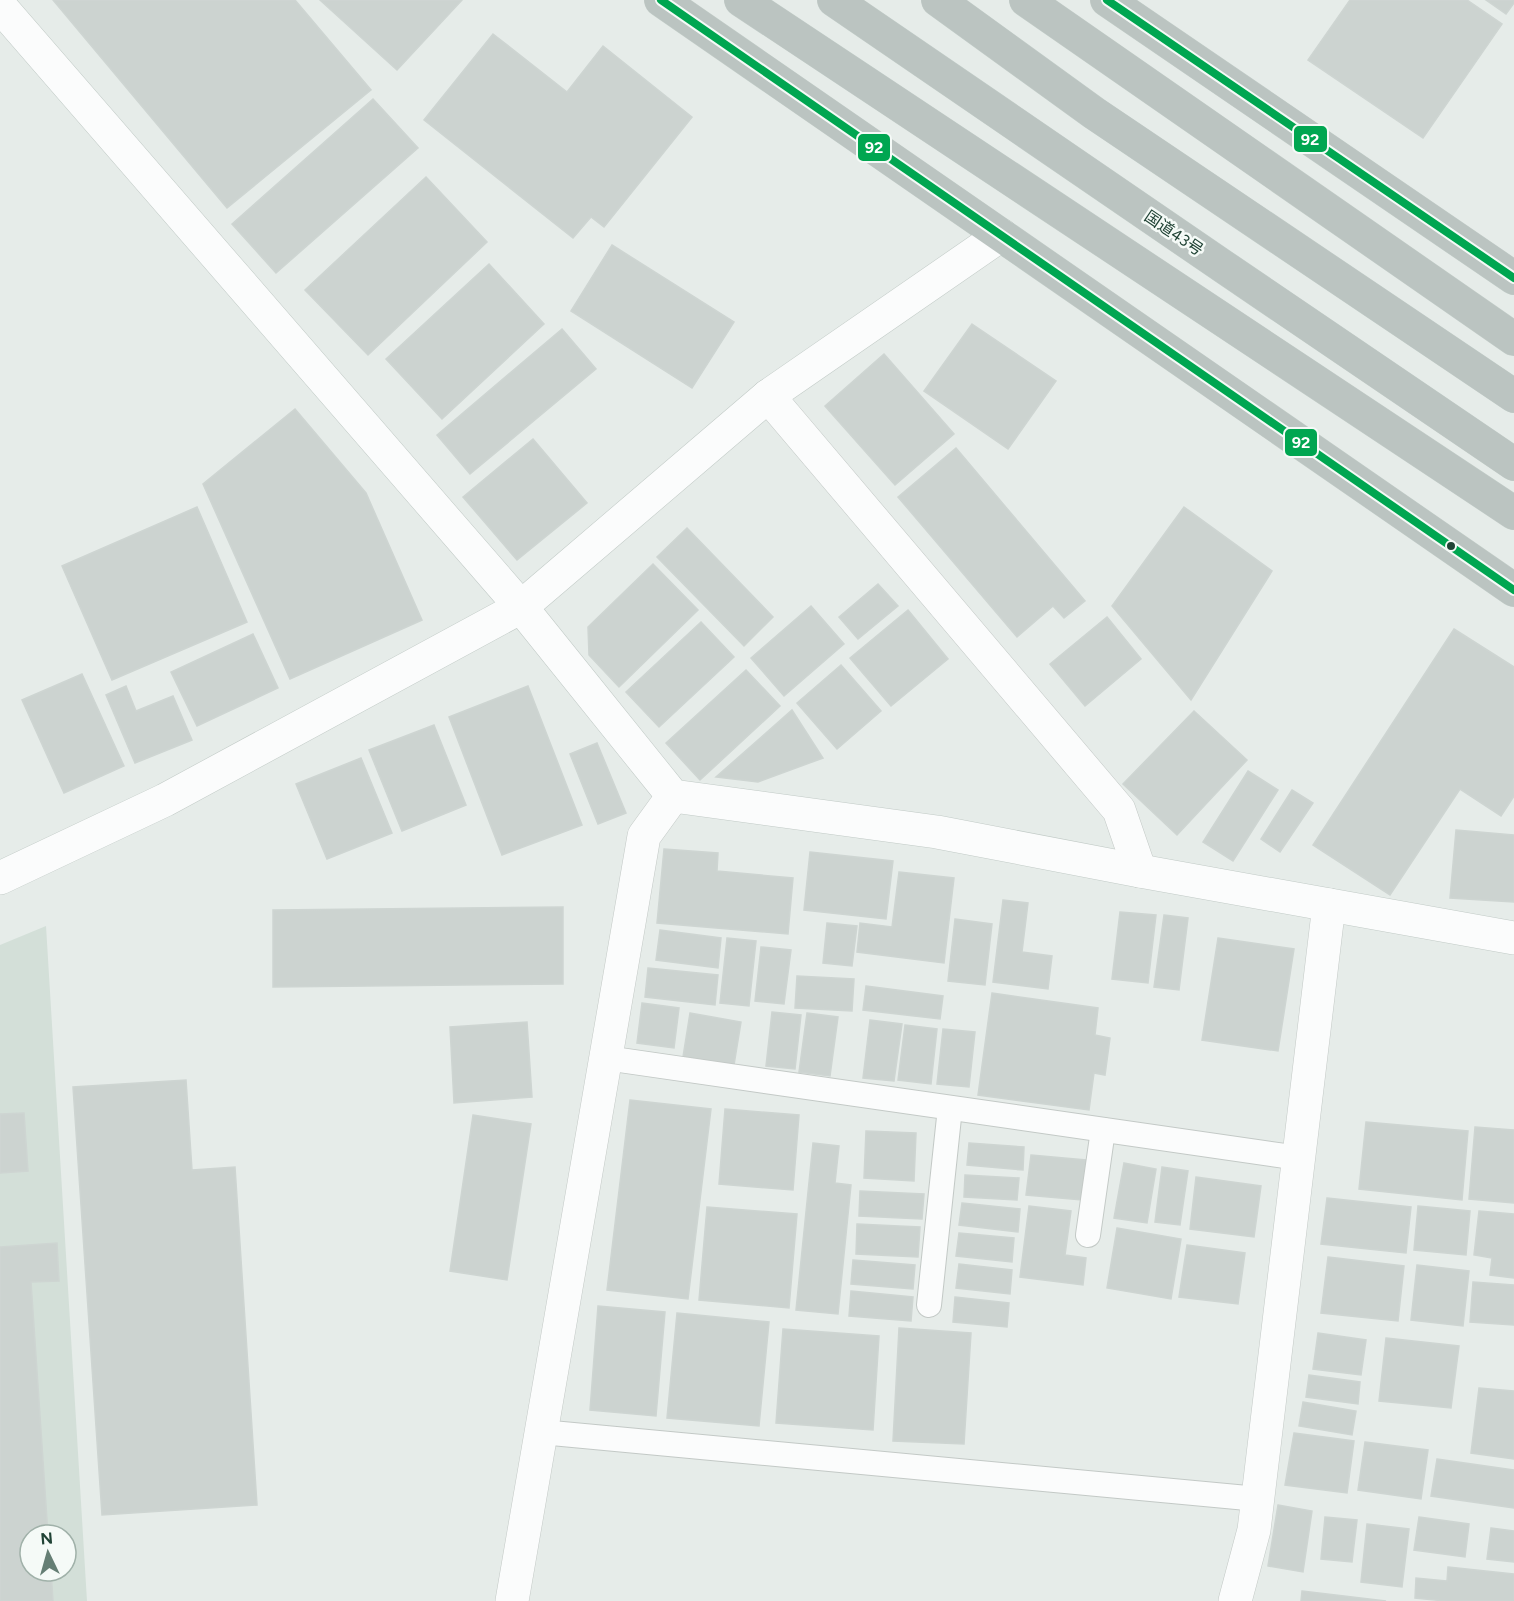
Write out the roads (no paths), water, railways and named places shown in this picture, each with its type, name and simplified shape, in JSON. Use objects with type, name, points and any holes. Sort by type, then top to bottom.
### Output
[{"type":"highway","points":[[661,0],[1514,590]]},
{"type":"highway","points":[[741,0],[1514,513]]},
{"type":"highway","name":"国道43号","points":[[834,0],[1514,464]]},
{"type":"highway","points":[[938,0],[1094,113],[1514,396]]},
{"type":"highway","points":[[1026,0],[1514,339]]},
{"type":"highway","points":[[1107,0],[1514,278]]},
{"type":"street","points":[[0,6],[521,607],[673,796],[937,832],[1514,938]]},
{"type":"street","points":[[0,878],[165,800],[521,607],[768,396],[1001,235]]},
{"type":"street","points":[[768,396],[1119,810],[1140,871]]},
{"type":"street","points":[[512,1601],[644,836],[673,796]]},
{"type":"street","points":[[1235,1601],[1254,1530],[1329,905]]},
{"type":"lane","points":[[606,1058],[1299,1158]]},
{"type":"lane","points":[[929,1305],[950,1108]]},
{"type":"lane","points":[[1088,1235],[1103,1130]]},
{"type":"lane","points":[[541,1432],[1258,1499]]}]
